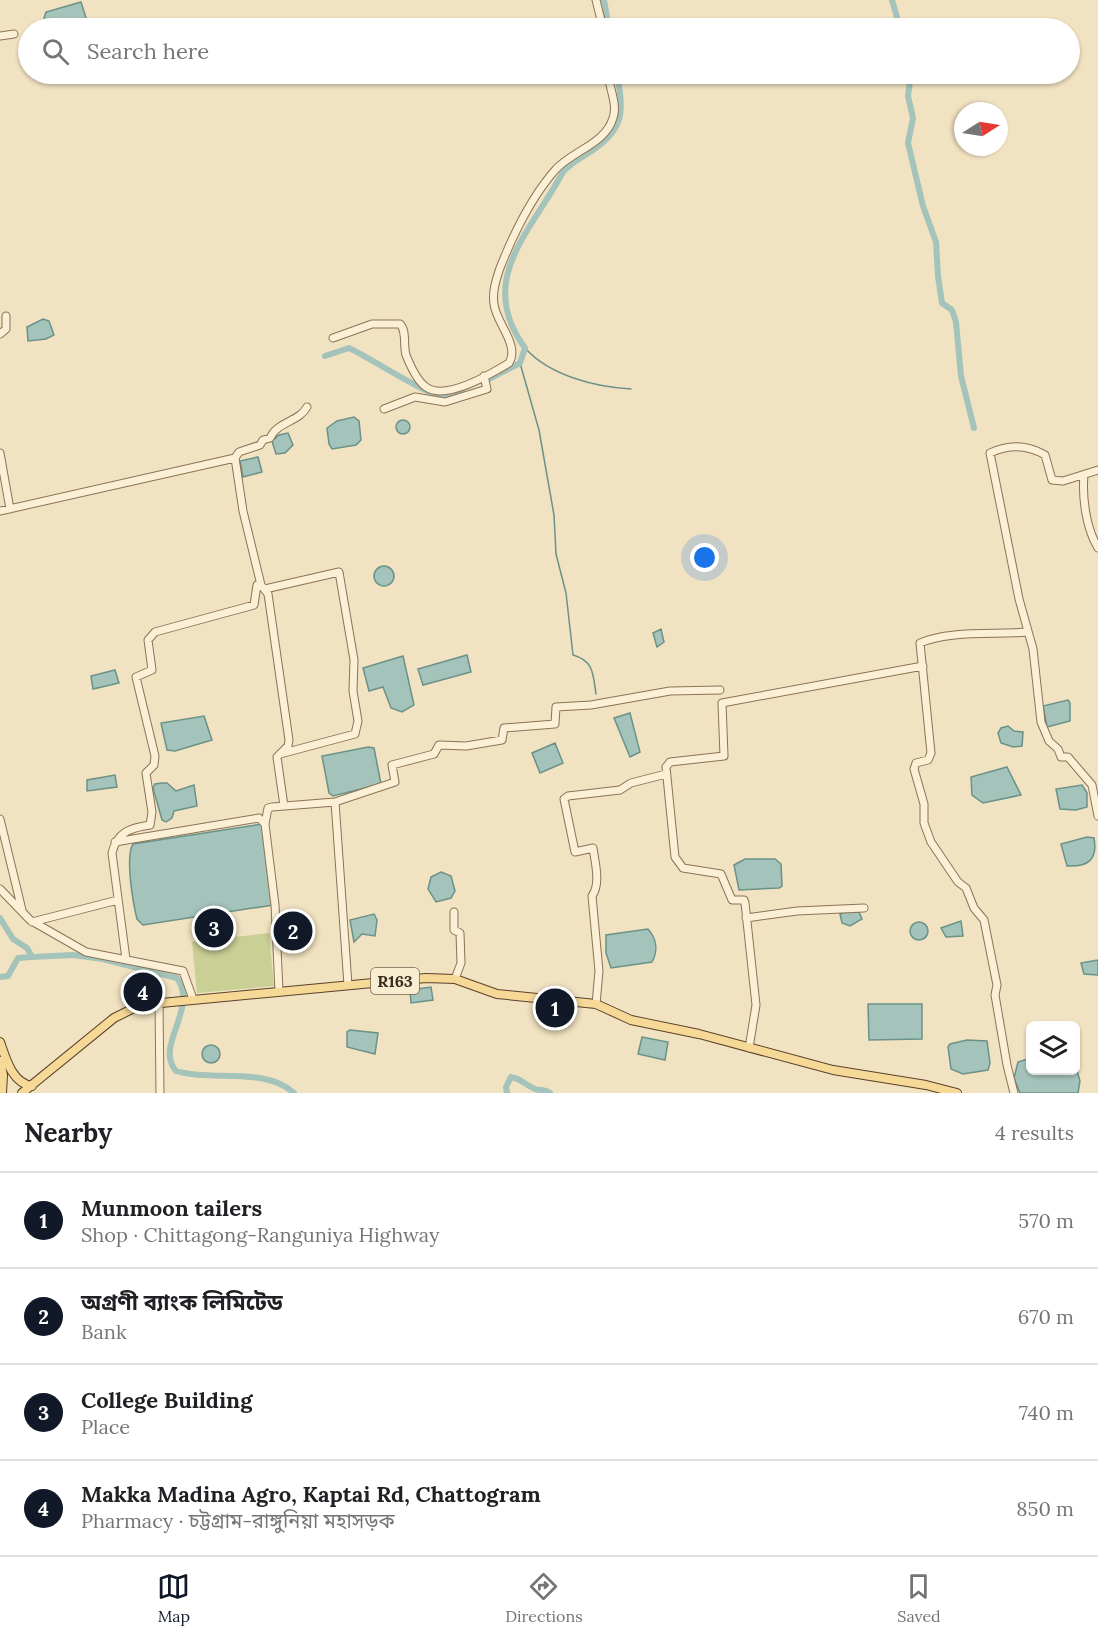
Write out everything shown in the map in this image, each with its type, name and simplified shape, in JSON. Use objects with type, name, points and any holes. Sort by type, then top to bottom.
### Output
[{"type":"main road","name":"R163","points":[[22,1093],[114,1018],[140,1005],[426,978],[455,979],[497,994],[596,1004],[632,1020],[699,1034],[833,1070],[926,1085],[957,1093]]},
{"type":"main road","points":[[0,1042],[12,1073],[21,1082],[32,1086]]},
{"type":"main road","points":[[0,1061],[3,1074],[2,1093]]},
{"type":"street","points":[[596,0],[600,18]]},
{"type":"street","points":[[0,36],[14,34]]},
{"type":"street","points":[[333,338],[372,324],[400,324],[404,328],[405,353],[424,386],[440,392],[451,390],[509,363],[512,357],[510,342],[494,307],[493,298],[508,248],[546,182],[570,156],[600,137],[608,128],[614,117],[609,84]]},
{"type":"street","points":[[0,334],[6,328],[6,316]]},
{"type":"street","points":[[384,409],[418,396],[445,402],[463,399],[488,387],[484,376]]},
{"type":"street","points":[[284,806],[277,758],[288,746],[289,740],[268,594],[263,587],[243,511],[235,458],[239,452],[260,445],[263,440],[270,438],[274,428],[303,415],[307,407]]},
{"type":"street","points":[[1098,470],[1063,481],[1052,480],[1045,455],[1031,447],[1016,447],[990,453],[1027,632],[1033,649],[1043,731],[1062,757],[1068,757],[1092,785],[1098,816]]},
{"type":"street","points":[[0,453],[10,509]]},
{"type":"street","points":[[0,511],[235,458]]},
{"type":"street","points":[[1084,475],[1082,495],[1092,539],[1098,548]]},
{"type":"street","points":[[126,959],[112,853],[115,842],[122,833],[150,825],[153,812],[146,773],[154,765],[155,756],[136,677],[152,670],[147,645],[149,636],[159,631],[254,604],[257,585],[263,587],[339,572],[354,660],[353,691],[358,721],[355,734],[280,754]]},
{"type":"street","points":[[1014,1093],[1006,1065],[995,995],[998,985],[984,920],[974,908],[966,888],[958,882],[932,842],[924,823],[924,804],[914,769],[916,763],[928,760],[931,753],[921,642],[979,633],[993,635],[1027,632]]},
{"type":"street","points":[[750,1048],[756,1005],[745,903],[744,900],[732,900],[721,874],[683,868],[675,857],[666,767],[670,762],[724,756],[722,703],[923,666]]},
{"type":"street","points":[[279,991],[275,905],[265,824],[268,808],[335,802],[395,782],[392,765],[434,754],[439,745],[466,746],[502,740],[504,728],[555,724],[556,707],[591,705],[670,691],[720,690]]},
{"type":"street","points":[[596,1004],[599,971],[592,896],[595,893],[596,872],[593,848],[575,852],[564,799],[568,795],[620,790],[631,783],[666,774]]},
{"type":"street","points":[[335,802],[348,985]]},
{"type":"street","points":[[115,842],[259,818],[265,824]]},
{"type":"street","points":[[0,819],[22,913]]},
{"type":"street","points":[[0,889],[32,922],[86,951],[183,972],[192,999]]},
{"type":"street","points":[[32,922],[118,900]]},
{"type":"street","points":[[746,918],[797,911],[864,908]]},
{"type":"street","points":[[454,912],[454,930],[460,933],[461,963],[455,979]]},
{"type":"street","points":[[159,1002],[160,1093]]},
{"type":"green space","points":[[269,933],[274,986],[197,993],[192,942]]},
{"type":"water","points":[[81,2],[86,18],[44,18],[46,12]]},
{"type":"water","points":[[43,319],[49,321],[54,335],[46,339],[28,341],[27,327]]},
{"type":"water","points":[[354,417],[359,421],[361,440],[356,445],[332,449],[327,428],[337,421]]},
{"type":"water","points":[[400,420],[406,420],[410,427],[406,434],[400,434],[396,430],[396,424]]},
{"type":"water","points":[[288,433],[293,445],[285,453],[276,454],[272,441],[279,435]]},
{"type":"water","points":[[258,457],[262,472],[243,477],[240,461]]},
{"type":"water","points":[[384,566],[391,569],[394,576],[391,583],[384,586],[377,583],[374,576],[377,569]]},
{"type":"water","points":[[661,629],[664,642],[657,647],[653,633]]},
{"type":"water","points":[[467,655],[471,672],[423,685],[418,669]]},
{"type":"water","points":[[403,656],[414,705],[402,712],[391,708],[383,687],[369,691],[363,668]]},
{"type":"water","points":[[115,670],[119,683],[93,689],[91,676]]},
{"type":"water","points":[[1068,700],[1070,721],[1047,727],[1043,706]]},
{"type":"water","points":[[630,713],[640,752],[630,757],[614,718]]},
{"type":"water","points":[[204,716],[212,740],[175,751],[167,750],[161,723]]},
{"type":"water","points":[[1008,726],[1014,731],[1023,732],[1022,746],[1013,747],[1001,743],[998,733],[1001,728]]},
{"type":"water","points":[[555,743],[563,763],[540,773],[532,753]]},
{"type":"water","points":[[368,747],[374,748],[381,784],[333,796],[329,793],[322,756]]},
{"type":"water","points":[[1007,767],[1021,795],[983,803],[972,795],[971,777]]},
{"type":"water","points":[[115,775],[117,787],[87,791],[87,780]]},
{"type":"water","points":[[167,783],[176,791],[194,785],[197,806],[174,811],[172,818],[166,822],[162,820],[153,788],[155,784]]},
{"type":"water","points":[[1082,785],[1087,793],[1087,807],[1076,810],[1060,809],[1056,789]]},
{"type":"water","points":[[262,824],[273,905],[143,925],[137,919],[130,869],[133,844]]},
{"type":"water","points":[[1087,837],[1094,838],[1093,857],[1081,865],[1067,866],[1061,844]]},
{"type":"water","points":[[745,859],[775,859],[781,864],[782,886],[739,890],[734,865]]},
{"type":"water","points":[[441,872],[451,876],[455,891],[451,898],[436,902],[428,889],[431,877]]},
{"type":"water","points":[[848,911],[859,912],[862,919],[850,926],[842,923],[840,914]]},
{"type":"water","points":[[374,914],[377,920],[375,936],[362,934],[354,942],[350,920]]},
{"type":"water","points":[[961,921],[963,936],[946,937],[941,928]]},
{"type":"water","points":[[915,922],[923,922],[928,927],[926,938],[915,940],[910,935],[910,927]]},
{"type":"water","points":[[648,929],[656,945],[652,962],[611,968],[606,953],[606,935]]},
{"type":"water","points":[[1098,960],[1098,975],[1084,974],[1081,963]]},
{"type":"water","points":[[431,987],[433,1000],[411,1003],[410,990]]},
{"type":"water","points":[[868,1004],[922,1004],[922,1039],[869,1040]]},
{"type":"water","points":[[350,1030],[378,1033],[375,1054],[347,1047],[347,1032]]},
{"type":"water","points":[[642,1037],[668,1042],[665,1060],[638,1054]]},
{"type":"water","points":[[967,1040],[987,1041],[990,1063],[988,1070],[963,1074],[951,1069],[948,1047],[950,1044]]},
{"type":"water","points":[[211,1045],[217,1048],[220,1054],[217,1060],[211,1063],[205,1060],[202,1054],[205,1048]]},
{"type":"water","points":[[1026,1059],[1026,1075],[1078,1075],[1080,1081],[1078,1093],[1020,1093],[1014,1078],[1018,1062]]},
{"type":"waterway","points":[[604,0],[607,18]]},
{"type":"waterway","points":[[892,0],[897,18]]},
{"type":"waterway","points":[[483,382],[520,363],[525,348],[511,323],[505,300],[507,278],[513,257],[563,172],[604,142],[617,126],[621,108],[618,84]]},
{"type":"waterway","points":[[910,84],[908,96],[913,118],[908,143],[923,206],[936,242],[942,303],[952,310],[956,322],[961,376],[974,428]]},
{"type":"waterway","points":[[325,356],[349,348],[436,395],[446,396],[462,390]]},
{"type":"waterway","points":[[525,348],[535,358],[560,373],[589,383],[631,389]]},
{"type":"waterway","points":[[520,363],[539,430],[554,515],[556,554],[566,593],[573,655],[589,665],[596,694]]},
{"type":"waterway","points":[[0,918],[13,939],[27,948],[32,957],[73,955],[103,959],[177,978],[182,990],[183,1002],[170,1050],[171,1061],[176,1071],[190,1074],[253,1077],[282,1085],[294,1093]]},
{"type":"waterway","points":[[0,977],[8,976],[18,958],[32,957]]},
{"type":"waterway","points":[[507,1093],[506,1087],[511,1077],[535,1089],[550,1093]]},
{"type":"place","name":"College Building","points":[[214,928]]},
{"type":"place","name":"অগ্রণী ব্যাংক লিমিটেড","points":[[293,931]]},
{"type":"place","name":"Makka Madina Agro, Kaptai Rd, Chattogram","points":[[143,992]]},
{"type":"place","name":"Munmoon tailers","points":[[555,1008]]}]
